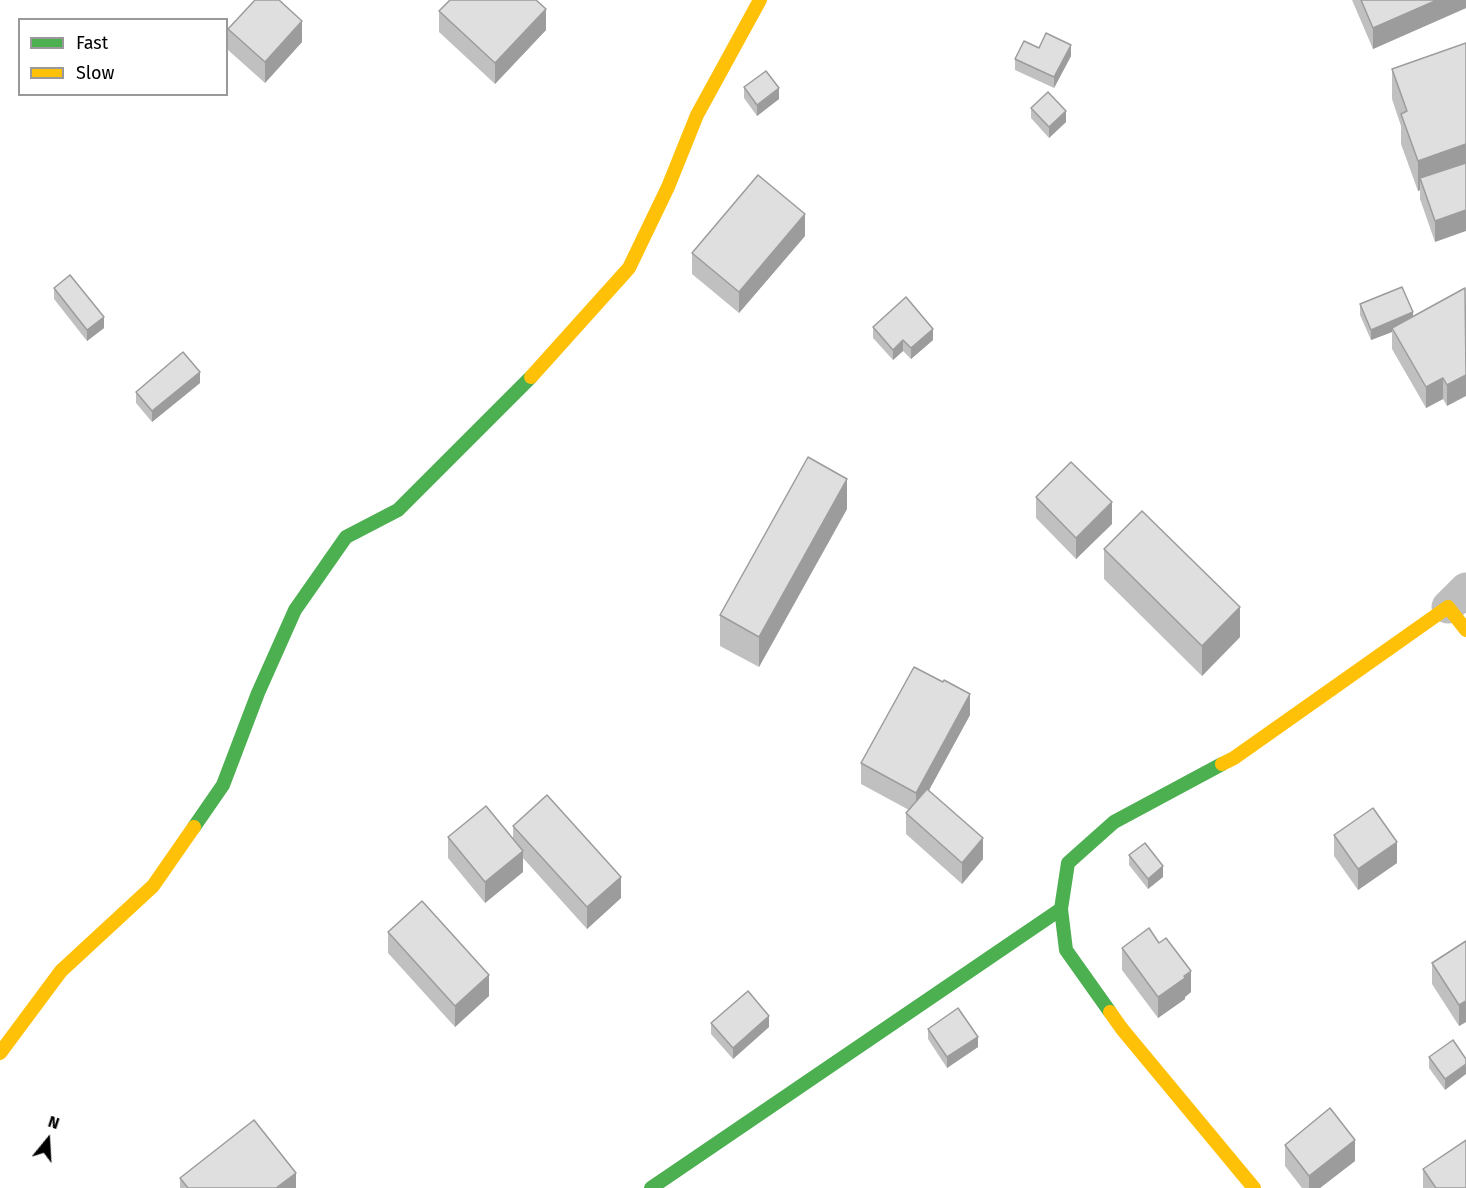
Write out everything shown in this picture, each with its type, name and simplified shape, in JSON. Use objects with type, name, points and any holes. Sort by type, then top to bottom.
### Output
[{"type":"street","points":[[0,1053],[61,971],[153,886],[223,785],[258,693],[295,610],[346,537],[398,510],[528,380],[629,268],[668,187],[697,115],[760,0]]},
{"type":"street","points":[[1254,1188],[1122,1029],[1066,950],[1061,909],[1068,863],[1114,822],[1234,758],[1460,609]]},
{"type":"street","points":[[651,1188],[1061,909]]},
{"type":"building","points":[[255,0],[279,0],[302,21],[265,62],[228,29]]},
{"type":"building","points":[[450,0],[536,0],[546,9],[495,63],[439,11]]},
{"type":"building","points":[[1361,0],[1437,0],[1373,28]]},
{"type":"building","points":[[1046,33],[1071,45],[1054,77],[1015,59],[1024,41],[1039,48]]},
{"type":"building","points":[[1466,43],[1466,144],[1418,161],[1401,114],[1407,111],[1392,69]]},
{"type":"building","points":[[766,71],[779,88],[757,105],[744,87]]},
{"type":"building","points":[[1048,92],[1066,111],[1049,127],[1031,108]]},
{"type":"building","points":[[1466,163],[1466,210],[1435,221],[1420,178]]},
{"type":"building","points":[[758,175],[805,214],[739,292],[692,253]]},
{"type":"building","points":[[70,275],[104,317],[87,330],[54,288]]},
{"type":"building","points":[[1402,287],[1413,312],[1371,330],[1360,304]]},
{"type":"building","points":[[1465,288],[1466,375],[1447,385],[1443,378],[1426,387],[1392,328]]},
{"type":"building","points":[[906,297],[933,329],[911,348],[903,340],[893,350],[873,327]]},
{"type":"building","points":[[183,352],[200,372],[152,411],[136,392]]},
{"type":"building","points":[[808,457],[847,479],[759,637],[720,615]]},
{"type":"building","points":[[1071,462],[1112,502],[1076,538],[1036,497]]},
{"type":"building","points":[[1142,511],[1240,607],[1202,646],[1104,549]]},
{"type":"building","points":[[914,667],[970,694],[916,793],[861,763]]},
{"type":"building","points":[[927,789],[983,838],[962,863],[906,813]]},
{"type":"building","points":[[547,795],[621,877],[587,907],[513,826]]},
{"type":"building","points":[[486,806],[523,851],[485,882],[448,837]]},
{"type":"building","points":[[1373,808],[1397,842],[1358,869],[1334,835]]},
{"type":"building","points":[[1145,843],[1163,866],[1148,879],[1129,855]]},
{"type":"building","points":[[422,901],[489,975],[455,1006],[388,932]]},
{"type":"building","points":[[1149,928],[1159,943],[1166,938],[1191,971],[1158,997],[1122,948]]},
{"type":"building","points":[[1466,941],[1466,1001],[1459,1005],[1432,963]]},
{"type":"building","points":[[748,991],[769,1016],[733,1048],[711,1023]]},
{"type":"building","points":[[958,1008],[978,1037],[947,1057],[928,1029]]},
{"type":"building","points":[[1453,1040],[1466,1059],[1466,1064],[1445,1079],[1429,1057]]},
{"type":"building","points":[[1330,1108],[1355,1140],[1309,1176],[1285,1145]]},
{"type":"building","points":[[254,1120],[296,1173],[276,1188],[188,1188],[180,1178]]},
{"type":"building","points":[[1466,1140],[1466,1188],[1436,1188],[1423,1169]]},
{"type":"traffic: fast","points":[[194,827],[223,785],[258,693],[295,610],[346,537],[398,510],[531,377]]},
{"type":"traffic: fast","points":[[1110,1012],[1066,950],[1061,909],[1068,863],[1114,822],[1222,764]]},
{"type":"traffic: fast","points":[[651,1188],[1061,909]]},
{"type":"traffic: slow","points":[[531,377],[629,268],[668,187],[697,115],[760,0]]},
{"type":"traffic: slow","points":[[1222,764],[1234,758],[1448,607],[1466,630]]},
{"type":"traffic: slow","points":[[0,1053],[61,971],[153,886],[194,827]]},
{"type":"traffic: slow","points":[[1110,1012],[1254,1188]]}]
